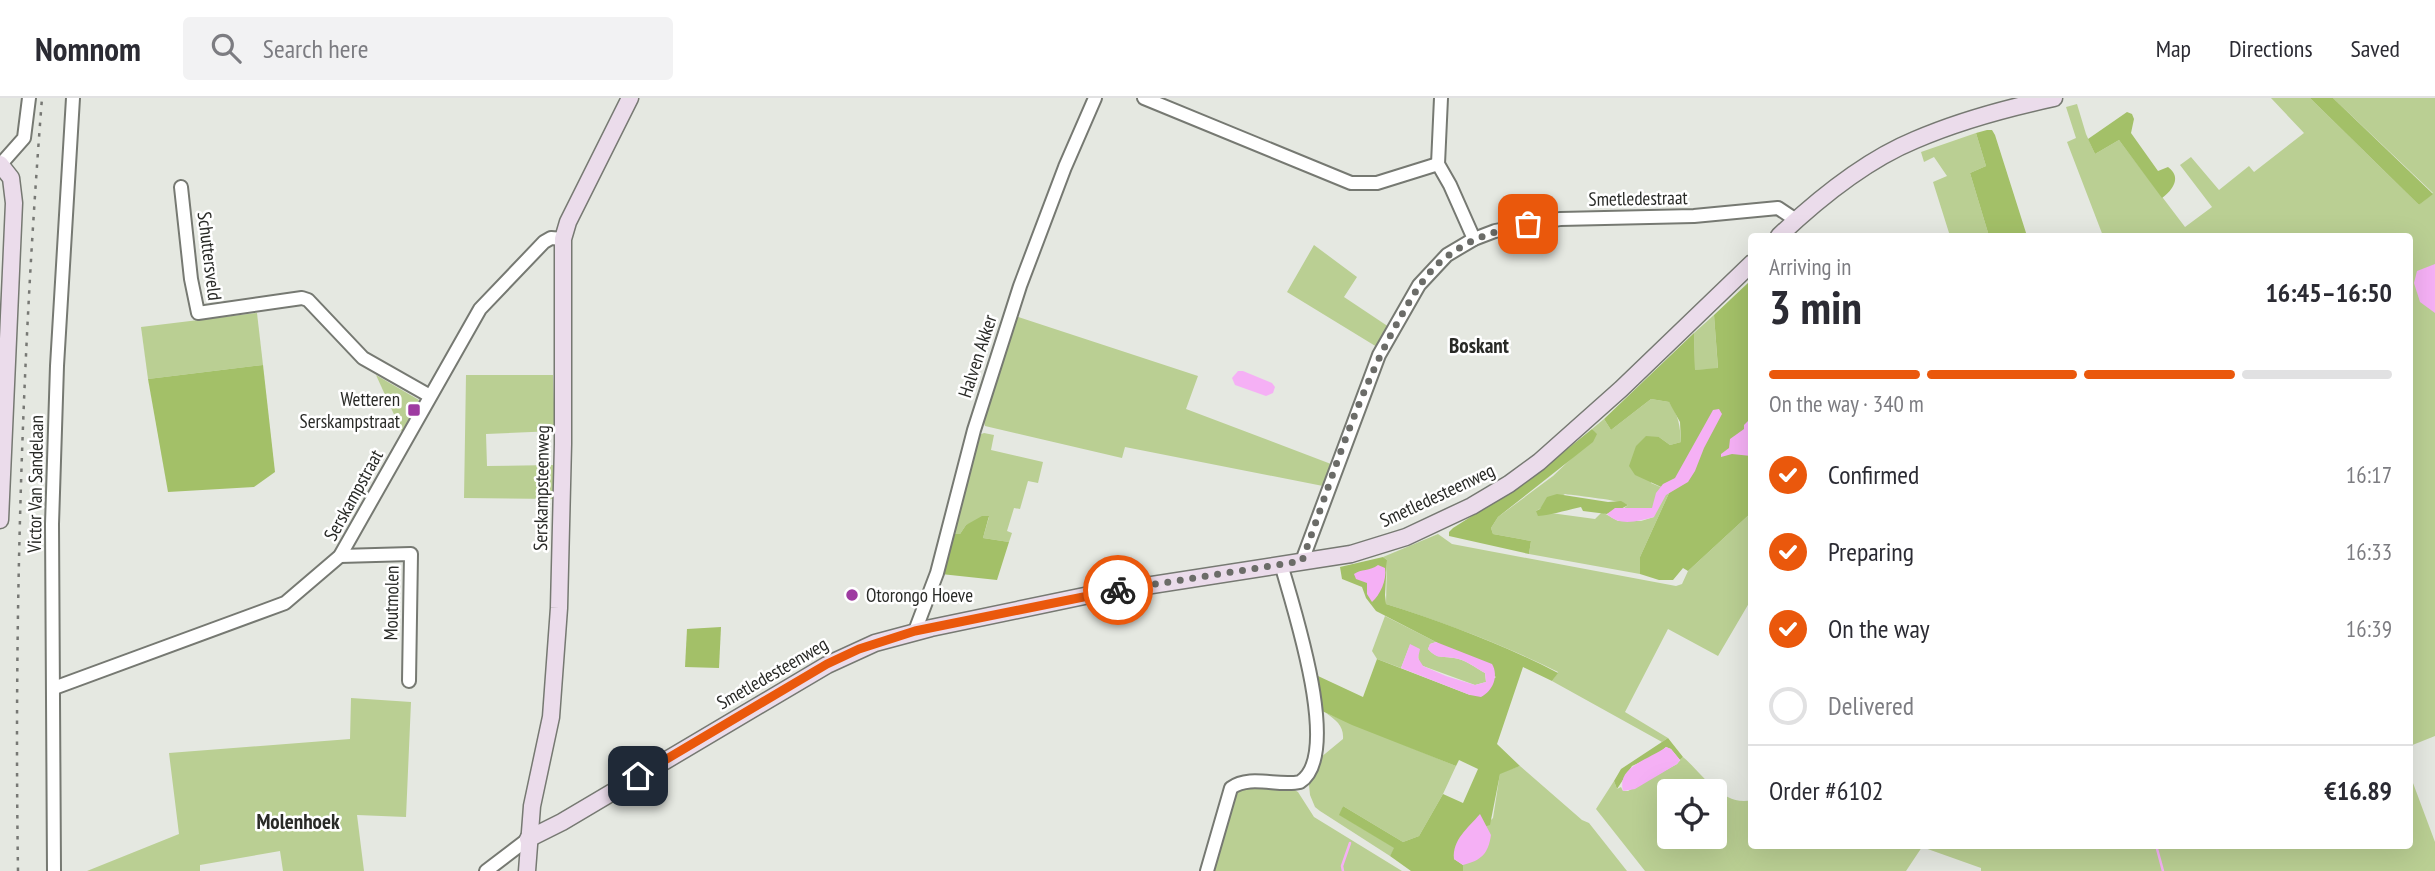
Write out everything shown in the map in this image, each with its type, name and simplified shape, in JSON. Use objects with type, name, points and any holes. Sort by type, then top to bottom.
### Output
[{"type":"street","points":[[0,520],[14,203],[11,178],[0,164],[24,138],[29,98]]},
{"type":"street","name":"Victor Van Sandelaan","points":[[54,871],[52,524],[72,98]]},
{"type":"street","name":"Serskampsteenweg","points":[[527,871],[532,806],[551,717],[559,608],[563,457],[563,239],[572,212],[629,98]]},
{"type":"street","name":"Halven Akker","points":[[915,631],[937,573],[974,430],[1020,286],[1065,167],[1095,98]]},
{"type":"street","points":[[1144,98],[1351,183],[1377,183],[1438,164]]},
{"type":"street","points":[[1441,98],[1436,151],[1438,164],[1474,239]]},
{"type":"street","points":[[1782,233],[1844,181],[1893,150],[1992,114],[2054,98]]},
{"type":"street","name":"Schuttersveld","points":[[181,187],[191,279],[198,313],[302,298],[308,300],[363,358],[430,396]]},
{"type":"street","name":"Smetledestraat","points":[[1302,561],[1379,355],[1410,300],[1431,271],[1447,255],[1474,239],[1495,231],[1560,219],[1694,216],[1778,208],[1796,220]]},
{"type":"street","name":"Serskampstraat","points":[[54,688],[285,603],[340,556],[480,309],[544,242],[551,238],[563,239]]},
{"type":"street","name":"Smetledesteenweg","points":[[528,839],[562,822],[827,664],[867,646],[915,631],[1094,594],[1351,554],[1406,537],[1472,506],[1539,462],[1621,389],[1748,267]]},
{"type":"street","name":"Moutmolen","points":[[340,556],[411,554],[409,681]]},
{"type":"street","points":[[1207,871],[1231,788],[1250,782],[1300,782],[1307,775],[1312,763],[1317,719],[1315,694],[1281,564]]},
{"type":"street","points":[[486,871],[528,839]]},
{"type":"green space","points":[[2271,98],[2310,98],[2419,205],[2433,193],[2333,98],[2435,98],[2435,736],[2413,745],[2413,233],[2102,233],[2067,142],[2076,138],[2066,107],[2077,104],[2095,154],[2119,140],[2185,227],[2212,207],[2180,165],[2191,157],[2219,190],[2249,166],[2254,172],[2304,133]]},
{"type":"green space","points":[[2310,98],[2333,98],[2433,194],[2419,205]]},
{"type":"green space","points":[[2127,112],[2132,114],[2134,119],[2131,133],[2158,171],[2168,167],[2175,175],[2170,191],[2162,198],[2119,140],[2095,154],[2088,139]]},
{"type":"green space","points":[[1992,130],[1995,135],[2026,233],[1988,233],[1970,173],[1986,166],[1976,133]]},
{"type":"green space","points":[[1976,133],[1986,166],[1970,173],[1988,233],[1949,233],[1933,182],[1947,176],[1934,157],[1924,162],[1921,152]]},
{"type":"green space","points":[[1314,245],[1357,277],[1344,297],[1389,327],[1377,347],[1287,292]]},
{"type":"green space","points":[[1748,283],[1748,516],[1688,571],[1683,568],[1673,580],[1659,580],[1640,574],[1640,557],[1670,491],[1635,475],[1629,466],[1636,446],[1646,436],[1659,437],[1670,445],[1681,442],[1680,422],[1669,402],[1651,399],[1611,430],[1604,419],[1694,333],[1695,370],[1718,368],[1714,315]]},
{"type":"green space","points":[[257,313],[263,365],[148,379],[141,327]]},
{"type":"green space","points":[[1714,315],[1718,369],[1695,370],[1694,333]]},
{"type":"green space","points":[[1015,316],[1198,376],[1186,409],[1331,464],[1323,486],[1125,447],[1122,458],[985,426],[982,416]]},
{"type":"green space","points":[[263,365],[275,472],[254,487],[168,492],[148,379]]},
{"type":"green space","points":[[376,375],[419,400],[402,432]]},
{"type":"green space","points":[[466,375],[553,375],[555,431],[486,434],[487,466],[554,465],[553,499],[464,498]]},
{"type":"green space","points":[[1651,399],[1669,402],[1679,426],[1681,442],[1670,445],[1659,437],[1651,483],[1670,491],[1640,557],[1640,574],[1529,554],[1531,541],[1493,534],[1491,528],[1498,517],[1553,476],[1596,435],[1592,429],[1604,419],[1611,430]],"holes":[[[1565,494],[1628,505],[1623,509],[1652,508],[1654,517],[1641,521],[1618,521],[1602,512],[1595,519],[1536,511]]]},
{"type":"green space","points":[[1592,429],[1597,434],[1593,442],[1498,517],[1491,528],[1493,534],[1531,541],[1529,554],[1449,536],[1453,528],[1529,480]]},
{"type":"green space","points":[[984,433],[994,435],[991,450],[1043,462],[1038,483],[1028,481],[1020,509],[1014,508],[1007,531],[1012,533],[1009,542],[983,538],[989,517],[966,525],[960,534],[951,534],[976,436]]},
{"type":"green space","points":[[1557,494],[1608,502],[1621,501],[1628,505],[1607,514],[1583,511],[1581,507],[1538,516],[1536,511],[1547,497]]},
{"type":"green space","points":[[982,516],[989,516],[983,538],[1009,542],[997,580],[941,574],[951,534],[960,534],[966,525]]},
{"type":"green space","points":[[1748,516],[1748,605],[1718,656],[1668,629],[1625,712],[1668,738],[1662,742],[1552,681],[1558,672],[1473,635],[1386,604],[1387,560],[1383,557],[1438,534],[1452,544],[1676,586],[1682,584],[1688,571]]},
{"type":"green space","points":[[1383,557],[1387,560],[1386,604],[1474,635],[1558,673],[1552,681],[1523,667],[1497,744],[1520,766],[1500,774],[1490,825],[1480,828],[1454,859],[1463,865],[1463,871],[1411,871],[1390,856],[1394,848],[1339,815],[1343,806],[1403,842],[1419,836],[1443,794],[1463,803],[1478,769],[1459,760],[1456,766],[1322,711],[1318,676],[1363,697],[1377,659],[1470,695],[1496,677],[1376,611],[1362,587],[1342,579],[1340,567]]},
{"type":"green space","points":[[1385,616],[1436,642],[1430,644],[1428,649],[1434,654],[1462,660],[1485,673],[1486,682],[1475,685],[1423,666],[1419,664],[1418,653],[1410,645],[1401,668],[1377,659],[1372,651]]},
{"type":"green space","points":[[721,627],[719,668],[685,667],[687,629]]},
{"type":"green space","points":[[351,698],[411,702],[406,817],[357,815],[364,871],[283,871],[280,851],[200,865],[200,871],[87,871],[179,834],[169,753],[350,739]]},
{"type":"green space","points":[[1326,713],[1456,766],[1419,836],[1403,842],[1343,806],[1340,815],[1395,848],[1390,856],[1315,807],[1309,785],[1320,758],[1343,739],[1341,727]]},
{"type":"green space","points":[[1668,738],[1683,757],[1680,760],[1666,747],[1658,754],[1632,766],[1617,789],[1614,781],[1621,769]]},
{"type":"green space","points":[[1683,757],[1705,779],[1657,779],[1657,849],[1727,849],[1727,797],[1748,800],[1748,849],[1921,849],[1906,871],[1645,871],[1596,809],[1614,781],[1617,789],[1621,787],[1623,791],[1628,791],[1677,764]]},
{"type":"green space","points":[[1520,766],[1582,820],[1589,823],[1627,871],[1463,871],[1463,847],[1493,818],[1500,773]]},
{"type":"green space","points":[[2413,783],[2435,842],[2435,871],[1981,871],[1981,868],[1928,849],[2413,849]]},
{"type":"green space","points":[[1247,787],[1293,789],[1298,792],[1314,817],[1402,871],[1211,871],[1235,793]]},
{"type":"shaded area","points":[[2435,264],[2435,313],[2420,302],[2414,283],[2417,271]]},
{"type":"shaded area","points":[[1238,371],[1272,383],[1275,387],[1273,393],[1266,396],[1235,385],[1232,378]]},
{"type":"shaded area","points":[[1719,409],[1722,414],[1695,471],[1688,482],[1666,495],[1654,517],[1623,522],[1607,514],[1615,508],[1652,508],[1656,493],[1663,484],[1675,478],[1713,410]]},
{"type":"shaded area","points":[[1748,421],[1748,456],[1732,454],[1721,457],[1729,448],[1730,439],[1744,429]]},
{"type":"shaded area","points":[[1378,565],[1385,568],[1385,577],[1372,602],[1367,594],[1367,583],[1356,579],[1354,574]]},
{"type":"shaded area","points":[[1436,642],[1492,664],[1495,678],[1489,691],[1481,697],[1470,695],[1401,668],[1410,644],[1420,649],[1418,658],[1423,666],[1475,685],[1486,682],[1485,673],[1470,664],[1431,652],[1428,649],[1430,644]]},
{"type":"shaded area","points":[[1666,747],[1680,760],[1677,764],[1635,789],[1623,791],[1622,782],[1630,769]]},
{"type":"shaded area","points":[[1480,814],[1491,835],[1488,847],[1475,861],[1463,865],[1454,859],[1456,846]]},
{"type":"waterway","points":[[1343,871],[1342,866],[1350,843]]},
{"type":"waterway","points":[[2157,849],[2163,871]]},
{"type":"railway","points":[[18,871],[17,678],[21,484],[29,291],[42,98]]},
{"type":"way so far","points":[[1118,590],[1302,561],[1379,355],[1419,285],[1447,255],[1474,239],[1528,224]]},
{"type":"place","name":"Wetteren Serskampstraat","points":[[414,410]]},
{"type":"place","name":"Otorongo Hoeve","points":[[852,595]]},
{"type":"district","name":"Boskant","points":[[1479,345]]},
{"type":"district","name":"Molenhoek","points":[[298,821]]},
{"type":"route","points":[[638,776],[827,664],[859,649],[915,631],[1118,590]]}]
